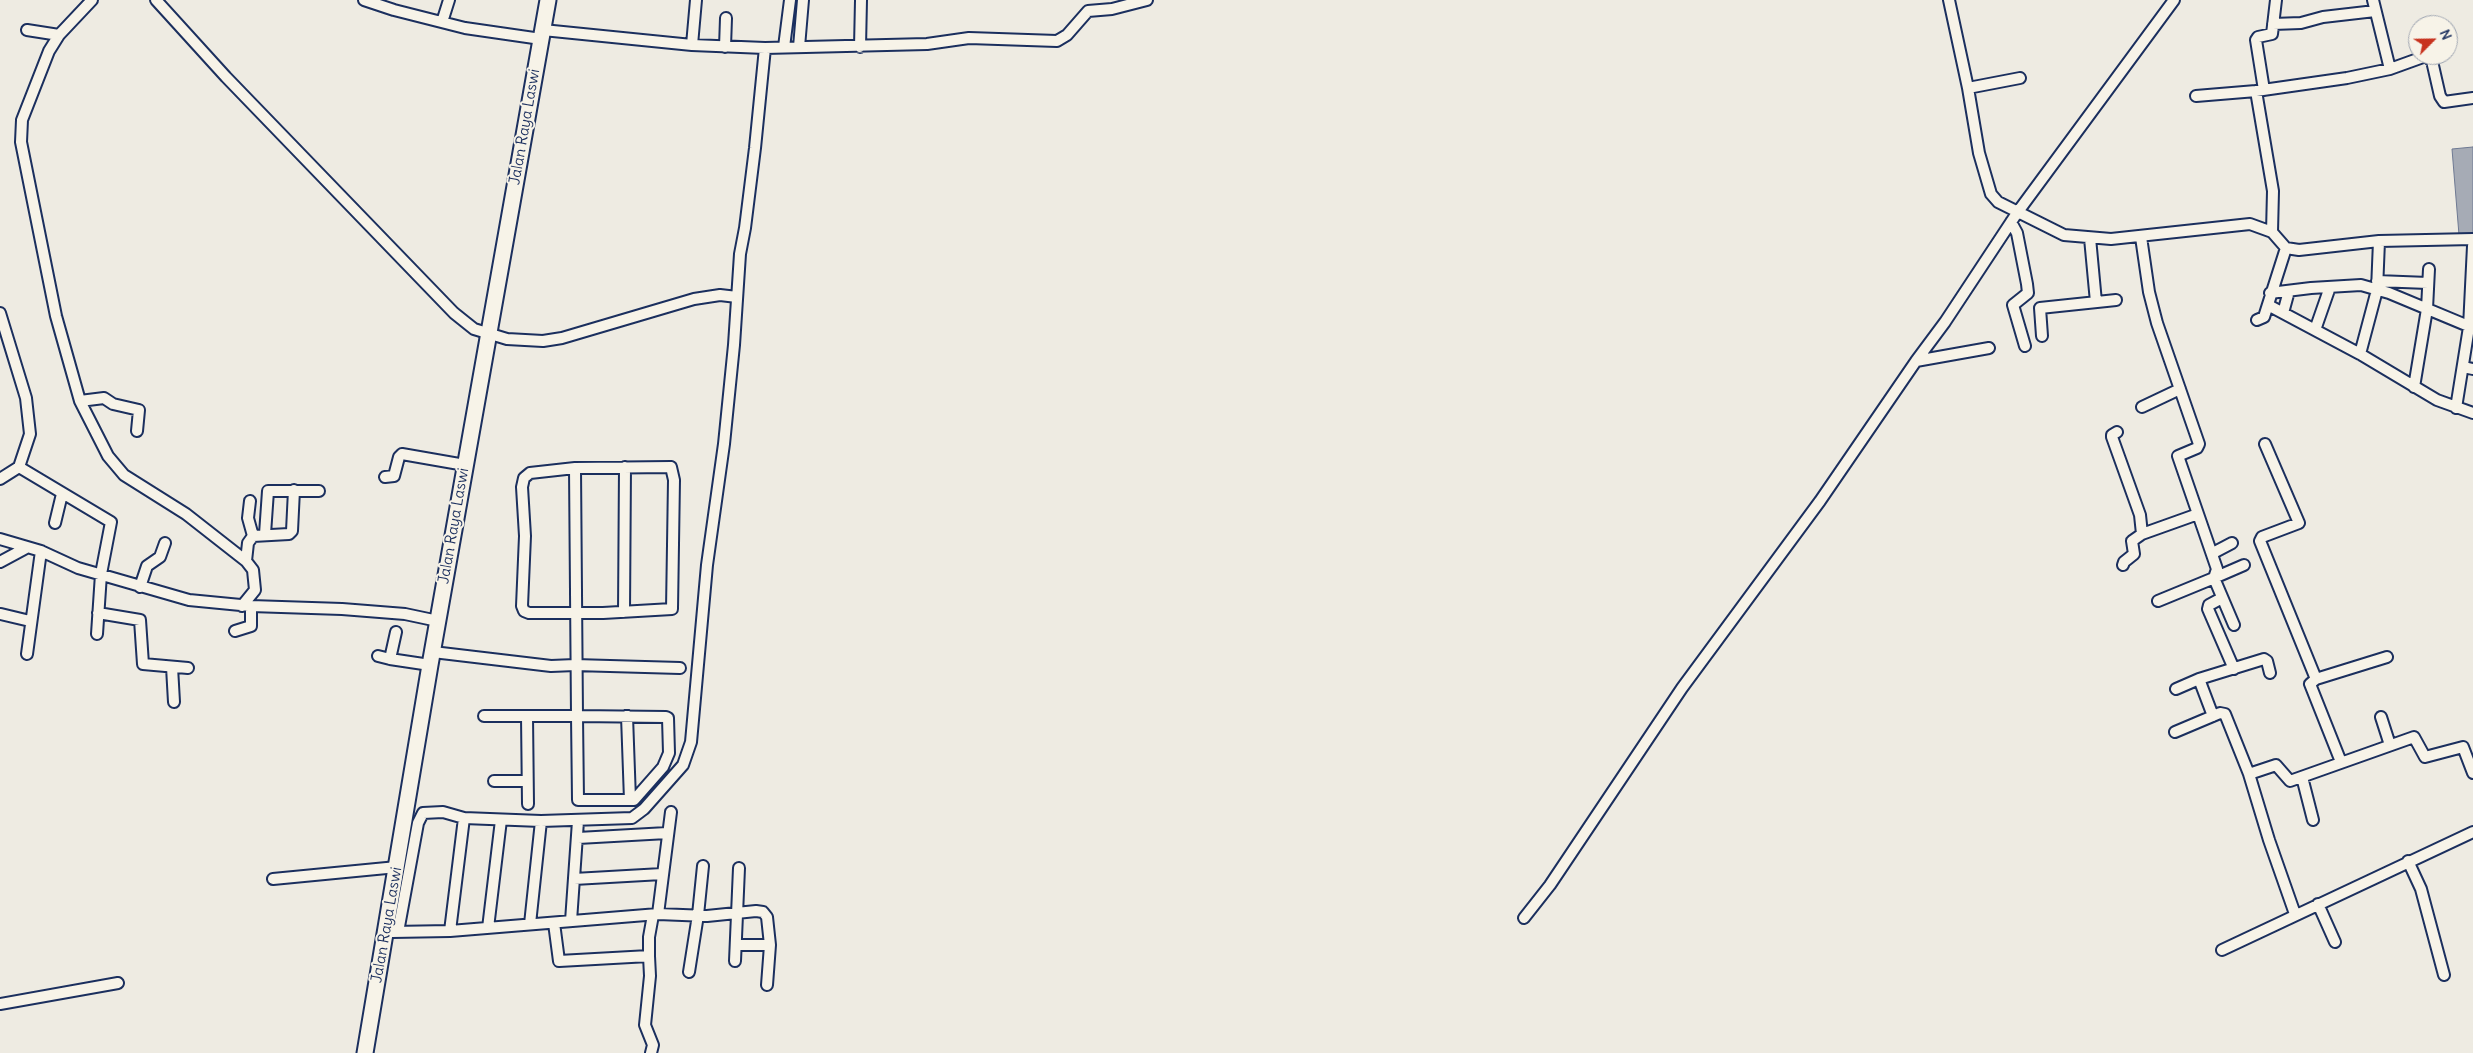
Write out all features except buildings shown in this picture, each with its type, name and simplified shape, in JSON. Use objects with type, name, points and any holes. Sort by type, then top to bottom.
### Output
[{"type":"main road","name":"Jalan Raya Laswi","points":[[365,1053],[393,932],[397,867],[431,658],[548,0]]},
{"type":"street","points":[[92,0],[59,35],[49,51],[22,120],[21,142],[56,316],[80,401],[99,441],[124,475],[186,514],[246,561],[253,570],[255,590],[247,606],[251,626],[235,631]]},
{"type":"street","points":[[156,0],[226,77],[466,325],[488,334],[526,342],[543,341],[616,323],[694,299],[720,295],[737,296]]},
{"type":"street","points":[[364,0],[445,21],[542,34],[692,45],[765,48],[940,43],[969,38],[1057,41],[1067,35],[1091,10],[1112,8],[1147,0]]},
{"type":"street","points":[[377,0],[445,21]]},
{"type":"street","points":[[445,21],[449,0]]},
{"type":"street","points":[[692,45],[696,0]]},
{"type":"street","points":[[784,47],[790,0]]},
{"type":"street","points":[[799,47],[803,0]]},
{"type":"street","points":[[860,46],[861,0]]},
{"type":"street","points":[[1948,0],[1968,88],[1979,153],[1991,194],[1998,202],[2017,213],[2064,235],[2090,238],[2141,237],[2250,224],[2272,232],[2286,248],[2299,250],[2379,241],[2473,239]]},
{"type":"street","points":[[1524,918],[1550,885],[1682,688],[1820,501],[1945,322],[2017,213],[2174,0]]},
{"type":"street","points":[[2272,232],[2273,191],[2260,91],[2256,40],[2258,37],[2271,35],[2276,0]]},
{"type":"street","points":[[2373,0],[2390,69]]},
{"type":"street","points":[[2273,24],[2302,23],[2323,17],[2375,11]]},
{"type":"street","points":[[726,18],[726,47]]},
{"type":"street","points":[[27,30],[59,35]]},
{"type":"street","points":[[395,916],[419,817],[423,813],[432,811],[464,818],[541,821],[632,818],[639,815],[675,776],[683,764],[691,742],[707,565],[724,444],[740,254],[745,228],[765,48]]},
{"type":"street","points":[[2196,96],[2260,91],[2347,78],[2390,69],[2429,56],[2444,102],[2473,98]]},
{"type":"street","points":[[1968,88],[2020,78]]},
{"type":"street","points":[[2011,222],[2017,233],[2027,284],[2028,293],[2013,305],[2025,346]]},
{"type":"street","points":[[2141,237],[2152,306],[2199,444],[2197,448],[2178,456],[2217,569],[2214,578],[2234,625]]},
{"type":"street","points":[[2090,238],[2096,302]]},
{"type":"street","points":[[2360,354],[2377,286],[2379,241]]},
{"type":"street","points":[[2456,408],[2468,368],[2473,246]]},
{"type":"street","points":[[2256,320],[2264,317],[2286,248]]},
{"type":"street","points":[[2414,387],[2426,309],[2429,269]]},
{"type":"street","points":[[2270,294],[2330,287],[2428,283]]},
{"type":"street","points":[[2377,286],[2471,328]]},
{"type":"street","points":[[2315,330],[2330,287]]},
{"type":"street","points":[[2283,313],[2289,291]]},
{"type":"street","points":[[2042,336],[2040,308],[2116,300]]},
{"type":"street","points":[[2268,305],[2360,354],[2414,387],[2456,408],[2473,413]]},
{"type":"street","points":[[0,313],[21,380],[30,434],[19,467],[0,479]]},
{"type":"street","points":[[1916,361],[1989,348]]},
{"type":"street","points":[[2142,407],[2180,389]]},
{"type":"street","points":[[80,401],[104,398],[112,404],[139,410],[137,431]]},
{"type":"street","points":[[2118,432],[2112,435],[2112,438],[2140,515],[2142,534]]},
{"type":"street","points":[[2265,444],[2298,523],[2262,537],[2260,542],[2316,679]]},
{"type":"street","points":[[386,477],[391,478],[395,474],[399,457],[402,454],[465,465]]},
{"type":"street","points":[[19,467],[112,522],[100,574],[96,634]]},
{"type":"street","points":[[624,612],[625,467]]},
{"type":"street","points":[[671,467],[673,471],[674,604],[672,609],[668,611],[576,613],[529,613],[524,610],[522,606],[524,536],[522,487],[524,478],[530,473],[575,468],[671,467]]},
{"type":"street","points":[[484,716],[577,716],[626,716],[666,717],[669,736],[668,760],[634,800],[578,800],[577,716],[575,665],[575,468]]},
{"type":"street","points":[[246,561],[245,552],[253,536],[289,534],[292,531],[294,490]]},
{"type":"street","points":[[265,534],[267,491],[319,491]]},
{"type":"street","points":[[55,523],[62,494]]},
{"type":"street","points":[[250,501],[248,518],[253,536]]},
{"type":"street","points":[[2123,565],[2134,554],[2132,541],[2142,534],[2198,514]]},
{"type":"street","points":[[0,539],[41,551],[78,568],[189,600],[247,606],[342,609],[405,614],[438,621]]},
{"type":"street","points":[[140,587],[147,566],[160,557],[165,543]]},
{"type":"street","points":[[2212,553],[2232,543]]},
{"type":"street","points":[[0,562],[26,548]]},
{"type":"street","points":[[26,654],[41,551]]},
{"type":"street","points":[[2158,601],[2244,565]]},
{"type":"street","points":[[2222,598],[2209,605],[2208,609],[2234,669]]},
{"type":"street","points":[[98,613],[140,620],[142,663],[144,665],[188,668]]},
{"type":"street","points":[[1,614],[30,621]]},
{"type":"street","points":[[390,659],[396,632]]},
{"type":"street","points":[[378,656],[390,659],[470,658],[551,666],[680,668]]},
{"type":"street","points":[[2341,762],[2310,686],[2311,682],[2387,657]]},
{"type":"street","points":[[2176,690],[2199,679],[2264,659],[2267,660],[2270,673]]},
{"type":"street","points":[[172,667],[174,702]]},
{"type":"street","points":[[2199,679],[2213,716]]},
{"type":"street","points":[[2175,732],[2220,713],[2225,714],[2249,774],[2269,840],[2295,914]]},
{"type":"street","points":[[526,716],[528,804]]},
{"type":"street","points":[[626,716],[630,800]]},
{"type":"street","points":[[2381,717],[2390,745]]},
{"type":"street","points":[[2249,774],[2276,765],[2288,780],[2302,777],[2414,737],[2424,754],[2428,757],[2462,746],[2466,750],[2473,773]]},
{"type":"street","points":[[2302,777],[2313,820]]},
{"type":"street","points":[[494,781],[527,781]]},
{"type":"street","points":[[652,1053],[653,1045],[645,1025],[650,976],[649,938],[656,914],[670,812]]},
{"type":"street","points":[[450,931],[464,818]]},
{"type":"street","points":[[488,928],[501,820]]},
{"type":"street","points":[[530,924],[541,821]]},
{"type":"street","points":[[571,921],[578,821]]},
{"type":"street","points":[[2222,950],[2295,914],[2473,832]]},
{"type":"street","points":[[578,838],[668,833]]},
{"type":"street","points":[[2408,861],[2421,889],[2444,975]]},
{"type":"street","points":[[689,972],[703,866]]},
{"type":"street","points":[[273,879],[397,867]]},
{"type":"street","points":[[735,961],[739,868]]},
{"type":"street","points":[[574,879],[662,874]]},
{"type":"street","points":[[2318,904],[2335,942]]},
{"type":"street","points":[[393,932],[450,931],[656,914],[737,914],[756,911],[763,912],[768,916],[770,945],[768,984]]},
{"type":"street","points":[[554,923],[559,962],[649,956]]},
{"type":"street","points":[[736,945],[770,945]]},
{"type":"street","points":[[0,1004],[118,983]]},
{"type":"shaded area","points":[[2473,147],[2473,235],[2459,235],[2452,149]]}]
